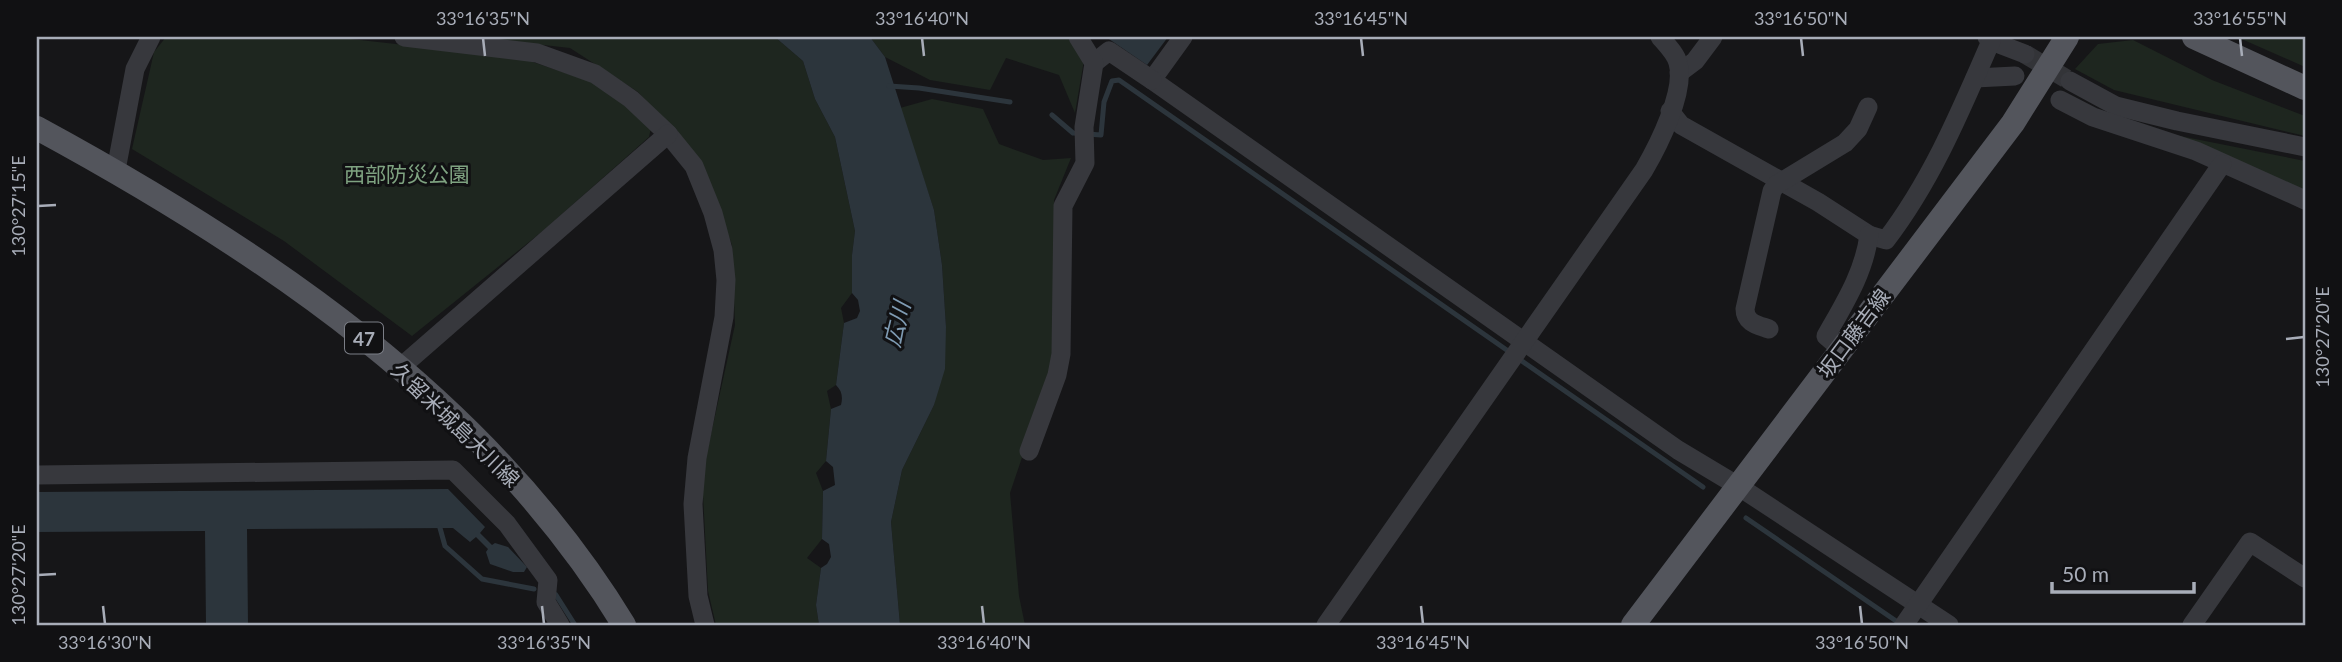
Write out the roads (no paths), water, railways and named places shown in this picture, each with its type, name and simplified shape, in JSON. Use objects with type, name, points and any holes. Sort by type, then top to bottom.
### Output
[{"type":"main road","name":"坂口藤吉線","points":[[1633,625],[2013,122],[2067,37]]},
{"type":"main road","points":[[2194,37],[2305,88]]},
{"type":"main road","name":"久留米城島大川線","points":[[37,128],[116,170],[244,250],[401,367],[466,429],[528,495],[602,589],[624,625]]},
{"type":"street","points":[[116,170],[135,69],[151,37]]},
{"type":"street","points":[[404,37],[537,53],[595,74],[631,99],[668,134],[694,166],[723,250],[726,280],[724,317],[697,458],[693,504],[698,596],[705,625]]},
{"type":"street","points":[[1029,452],[1057,375],[1061,354],[1063,206],[1084,163],[1084,134],[1094,63],[1078,37]]},
{"type":"street","points":[[1152,80],[1183,37]]},
{"type":"street","points":[[1326,625],[1633,189],[1658,145],[1680,82],[1678,61],[1660,37]]},
{"type":"street","points":[[1679,73],[1695,61],[1713,37]]},
{"type":"street","points":[[1670,111],[1681,125],[1818,202],[1869,235],[1886,240],[1899,223],[1951,132],[1989,39],[2025,54]]},
{"type":"street","points":[[1094,63],[1109,51],[1678,450],[1738,486],[1950,625]]},
{"type":"street","points":[[1975,78],[2015,76]]},
{"type":"street","points":[[2070,81],[2116,106],[2305,147]]},
{"type":"street","points":[[2060,100],[2093,117],[2196,151],[2305,200]]},
{"type":"street","points":[[1769,329],[1749,321],[1745,316],[1745,309],[1772,191],[1782,181],[1845,143],[1858,129],[1868,107]]},
{"type":"street","points":[[401,367],[668,134]]},
{"type":"street","points":[[1904,625],[2222,164]]},
{"type":"street","points":[[1840,348],[1826,336],[1851,292],[1866,256],[1869,235]]},
{"type":"street","points":[[37,475],[453,470],[507,524],[548,580],[546,602],[561,625]]},
{"type":"street","points":[[2192,625],[2250,542],[2305,578]]},
{"type":"water","name":"広川","points":[[775,37],[870,37],[885,57],[934,210],[942,265],[946,327],[945,369],[934,405],[902,470],[891,522],[900,625],[819,625],[816,605],[821,568],[831,557],[829,544],[822,539],[823,491],[835,485],[833,467],[826,461],[831,409],[842,402],[841,392],[836,385],[844,323],[857,318],[860,311],[858,300],[852,293],[855,231],[835,137],[815,99],[803,61]]},
{"type":"water","points":[[1106,37],[1168,37],[1147,65]]},
{"type":"water","points":[[448,489],[485,527],[480,533],[492,545],[495,543],[508,547],[527,567],[524,572],[513,572],[490,564],[486,552],[488,549],[476,537],[470,542],[453,528],[247,529],[248,625],[206,625],[205,531],[37,532],[37,492]]},
{"type":"waterway","points":[[1052,115],[1073,133],[1101,135],[1104,102],[1112,81],[1119,80],[1511,353]]},
{"type":"waterway","points":[[889,86],[1010,102]]},
{"type":"waterway","points":[[1519,359],[1703,487]]},
{"type":"waterway","points":[[1746,518],[1899,623]]},
{"type":"waterway","points":[[440,528],[445,546],[482,579],[534,589]]},
{"type":"waterway","points":[[556,595],[575,625]]},
{"type":"tunnel","points":[[2025,54],[2070,81]]},
{"type":"park label","name":"西部防災公園","points":[[407,173]]}]
